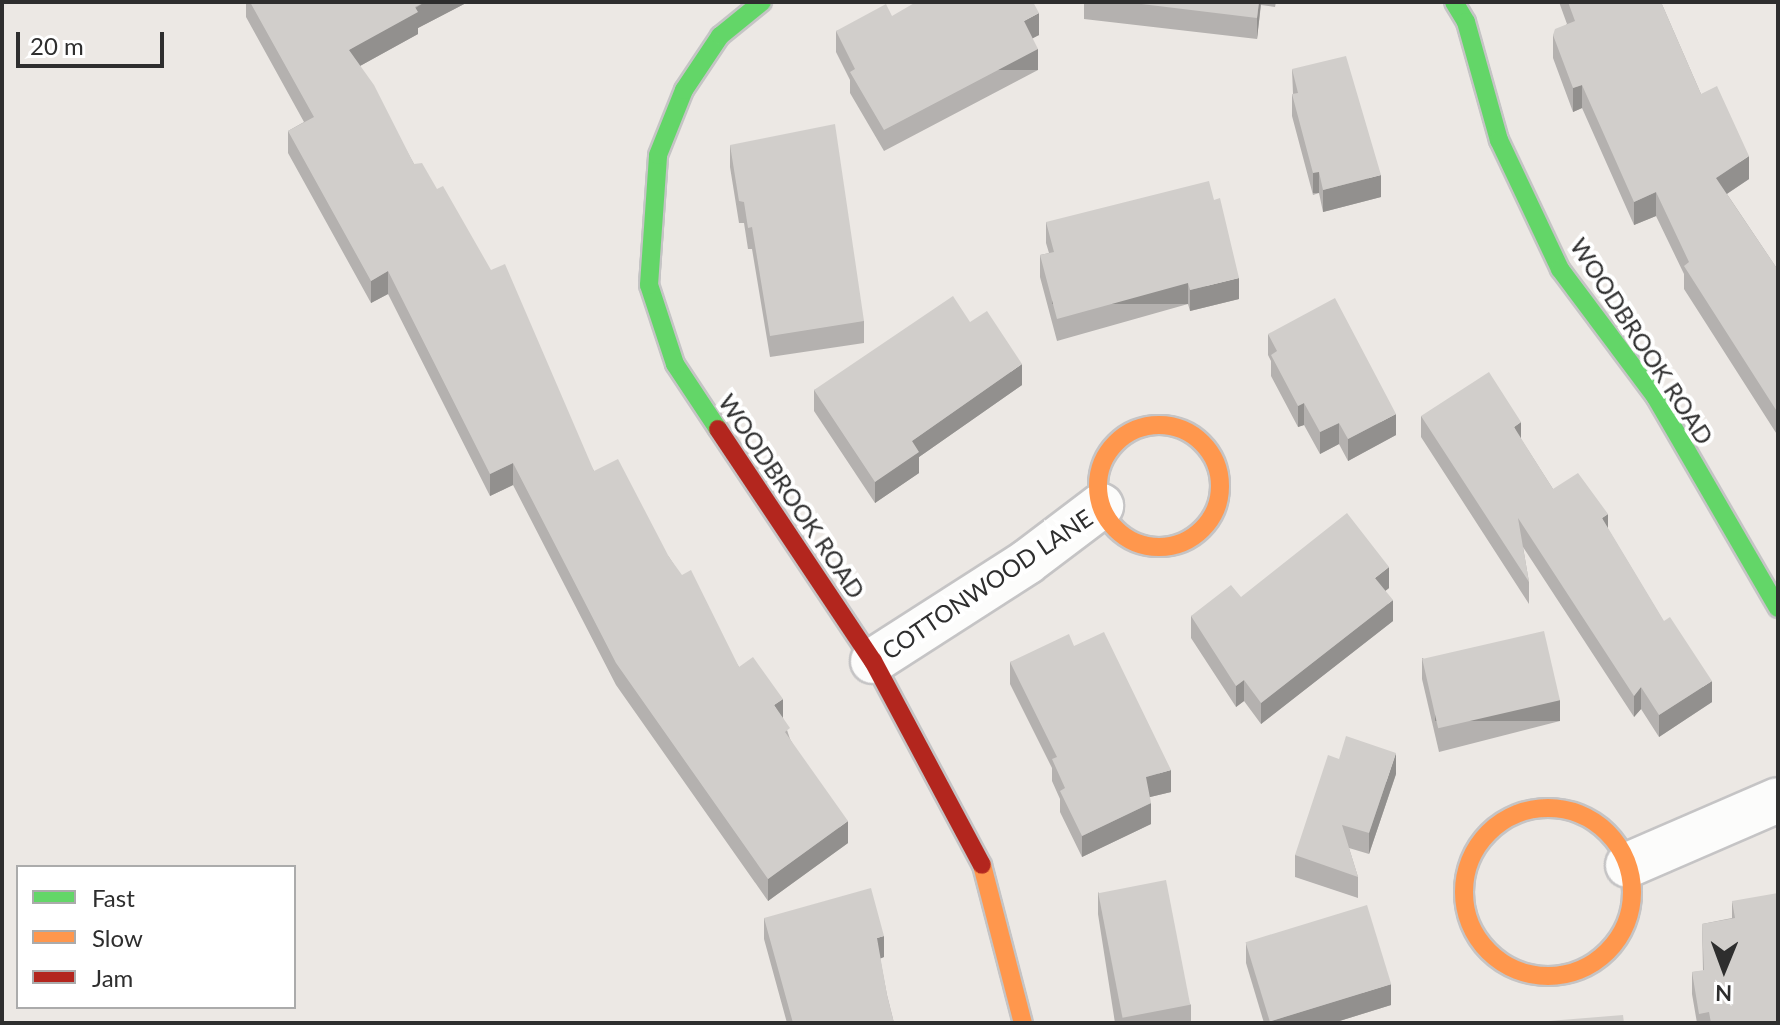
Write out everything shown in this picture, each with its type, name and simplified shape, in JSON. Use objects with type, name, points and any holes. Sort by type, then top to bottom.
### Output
[{"type":"street","name":"WOODBROOK ROAD","points":[[762,2],[720,36],[684,90],[658,155],[649,285],[675,364],[873,661],[987,874],[1023,1023]]},
{"type":"street","name":"WOODBROOK ROAD","points":[[1454,2],[1466,22],[1499,140],[1560,269],[1655,396],[1778,608]]},
{"type":"street","name":"COTTONWOOD LANE","points":[[1164,425],[1184,430],[1214,457],[1220,476],[1217,505],[1201,531],[1184,542],[1165,547],[1126,537],[1101,506],[1101,466],[1125,435],[1164,425]]},
{"type":"street","name":"COTTONWOOD LANE","points":[[873,661],[1027,562],[1101,506]]},
{"type":"street","points":[[1628,865],[1778,800]]},
{"type":"street","points":[[1544,807],[1596,822],[1616,841],[1628,865],[1633,893],[1627,921],[1613,946],[1578,970],[1536,976],[1509,967],[1486,950],[1470,927],[1463,900],[1465,872],[1476,848],[1494,827],[1517,814],[1544,807]]},
{"type":"building","points":[[250,2],[425,2],[415,7],[418,12],[349,50],[374,85],[414,164],[422,163],[437,189],[443,186],[491,270],[505,264],[594,471],[618,459],[669,557],[682,575],[691,570],[739,667],[753,657],[783,699],[774,705],[790,728],[785,732],[848,821],[768,879],[616,663],[513,463],[490,474],[388,271],[371,281],[288,131],[314,117]]},
{"type":"building","points":[[916,2],[1033,2],[1039,13],[1024,21],[1038,49],[884,130],[850,72],[855,69],[836,31],[886,4],[892,16]]},
{"type":"building","points":[[1125,2],[1259,2],[1257,18]]},
{"type":"building","points":[[1568,2],[1661,2],[1701,94],[1717,86],[1749,156],[1716,178],[1778,270],[1778,413],[1684,266],[1689,262],[1656,192],[1634,202],[1582,85],[1573,88],[1553,35],[1555,29],[1575,21]]},
{"type":"building","points":[[1346,56],[1381,175],[1323,190],[1319,172],[1313,173],[1292,94],[1298,93],[1292,69]]},
{"type":"building","points":[[835,124],[864,321],[770,336],[752,227],[748,228],[744,202],[739,201],[730,145]]},
{"type":"building","points":[[1209,181],[1214,200],[1220,198],[1239,278],[1190,290],[1188,283],[1057,319],[1040,255],[1054,252],[1046,222]]},
{"type":"building","points":[[953,296],[970,322],[987,311],[1022,364],[912,441],[919,452],[875,482],[814,390]]},
{"type":"building","points":[[1335,298],[1396,414],[1348,439],[1339,423],[1320,432],[1304,403],[1298,406],[1271,355],[1277,351],[1268,334]]},
{"type":"building","points":[[1489,372],[1521,422],[1514,427],[1553,489],[1578,473],[1608,514],[1602,518],[1664,621],[1670,617],[1712,681],[1659,715],[1641,687],[1634,696],[1518,518],[1529,582],[1421,416]]},
{"type":"building","points":[[1347,513],[1389,567],[1375,578],[1393,600],[1261,703],[1244,680],[1236,686],[1191,616],[1231,585],[1241,597]]},
{"type":"building","points":[[1544,631],[1560,700],[1438,728],[1422,659]]},
{"type":"building","points":[[1104,632],[1171,770],[1146,777],[1151,803],[1082,836],[1060,791],[1065,788],[1052,759],[1057,757],[1010,662],[1069,634],[1074,646]]},
{"type":"building","points":[[1346,736],[1396,753],[1369,833],[1342,825],[1358,877],[1295,855],[1328,755],[1339,759]]},
{"type":"building","points":[[1166,880],[1190,1005],[1123,1018],[1098,893]]},
{"type":"building","points":[[871,888],[884,936],[877,938],[894,1023],[793,1023],[764,918]]},
{"type":"building","points":[[1778,893],[1778,1023],[1711,1023],[1709,1012],[1699,1014],[1692,972],[1704,970],[1702,924],[1735,918],[1732,901]]},
{"type":"building","points":[[1367,905],[1391,984],[1270,1022],[1246,942]]},
{"type":"building","points":[[1623,1015],[1624,1023],[1524,1023]]},
{"type":"traffic: fast","points":[[718,429],[675,364],[649,285],[658,155],[684,90],[720,36],[762,2]]},
{"type":"traffic: fast","points":[[1454,2],[1466,22],[1499,140],[1560,269],[1655,396],[1778,608]]},
{"type":"traffic: slow","points":[[1159,425],[1182,430],[1202,443],[1215,463],[1220,486],[1215,509],[1202,529],[1182,542],[1159,547],[1136,542],[1116,529],[1103,509],[1098,486],[1103,463],[1116,443],[1136,430],[1159,425]]},
{"type":"traffic: slow","points":[[1548,808],[1580,814],[1607,833],[1626,860],[1632,892],[1626,924],[1607,951],[1580,970],[1548,976],[1516,970],[1489,951],[1470,924],[1464,892],[1470,860],[1489,833],[1516,814],[1548,808]]},
{"type":"traffic: slow","points":[[982,865],[1023,1023]]},
{"type":"traffic: jam","points":[[718,429],[873,661],[982,865]]}]
